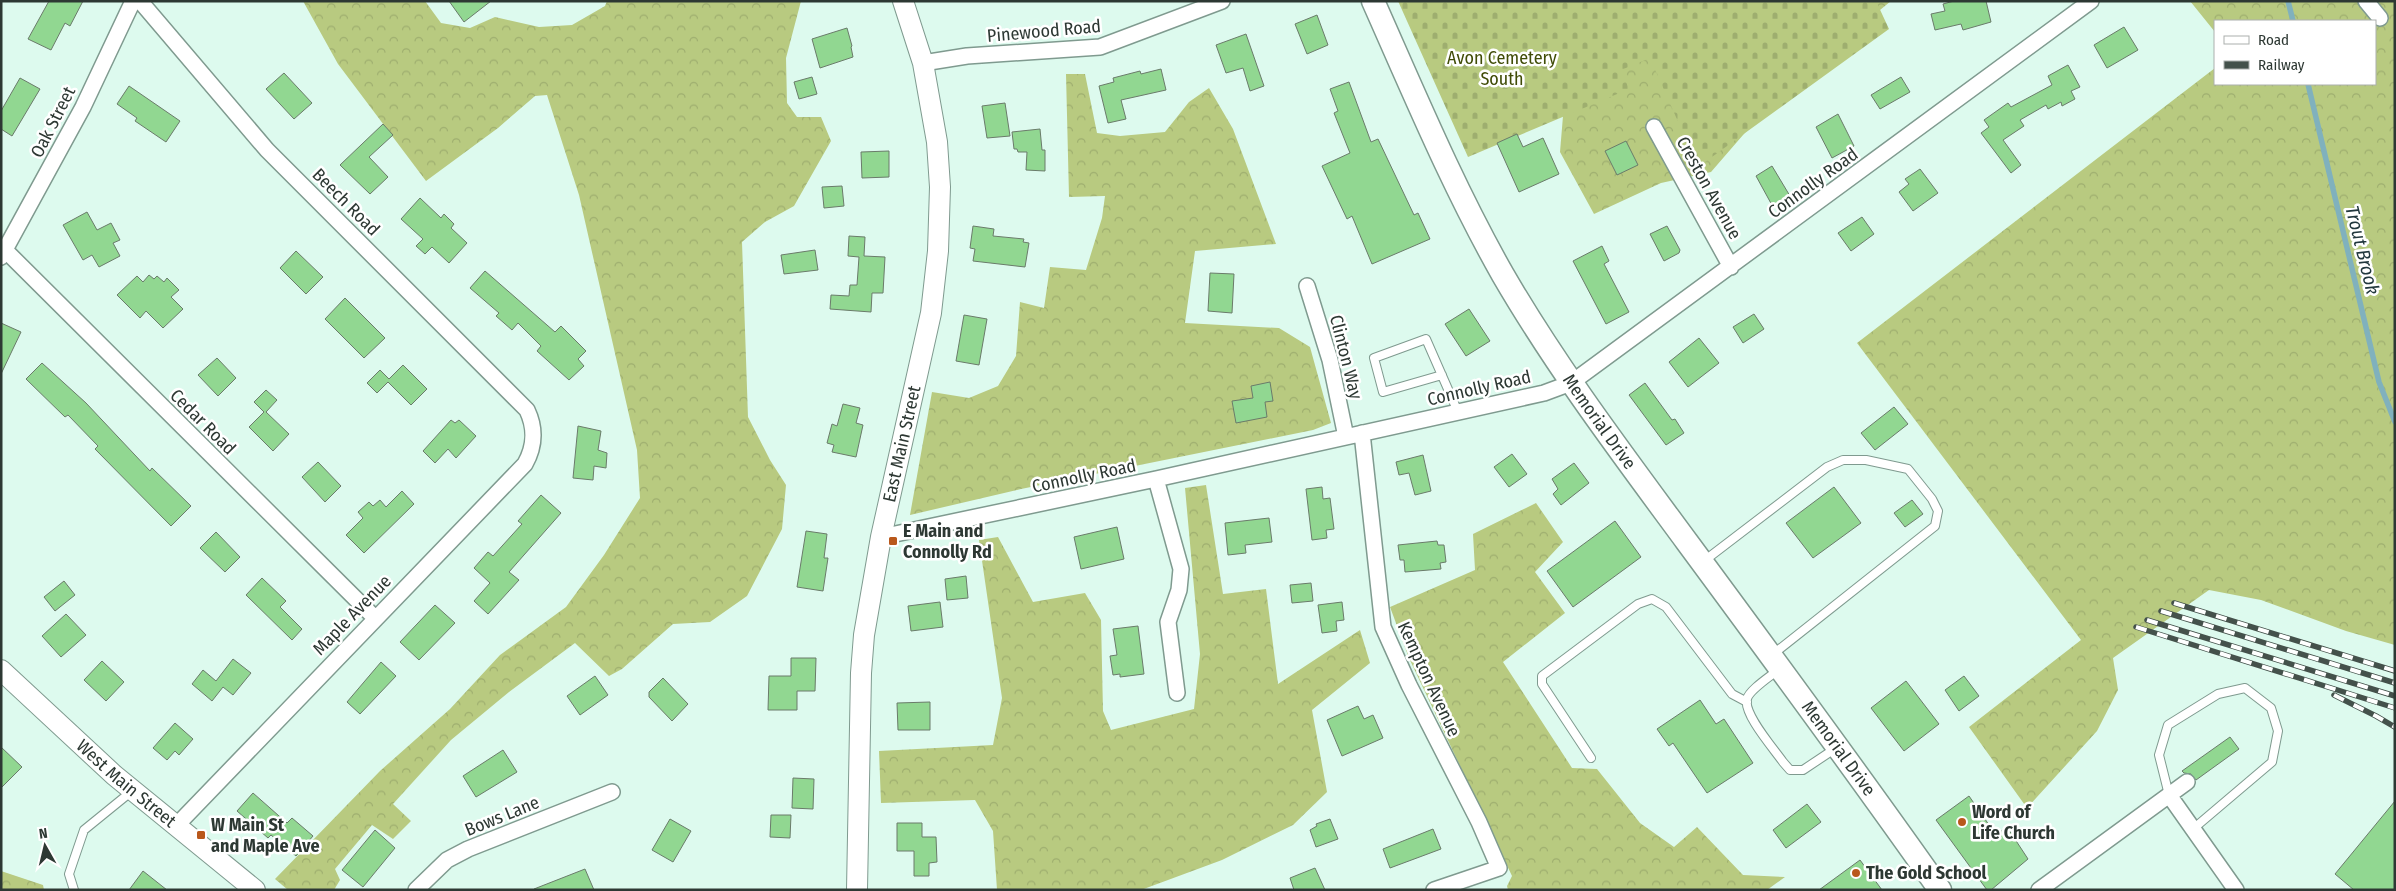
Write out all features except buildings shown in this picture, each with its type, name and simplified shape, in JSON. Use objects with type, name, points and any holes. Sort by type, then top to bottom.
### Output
[{"type":"main road","name":"East Main Street","points":[[857,890],[861,673],[865,625],[881,537],[931,313],[938,251],[940,178],[933,114],[923,63],[903,1]]},
{"type":"main road","name":"Memorial Drive","points":[[1373,1],[1472,217],[1508,282],[1571,382],[1882,807],[1940,890]]},
{"type":"main road","name":"West Main Street","points":[[1,670],[133,790],[255,890]]},
{"type":"street","name":"Oak Street","points":[[3,254],[83,106],[133,1]]},
{"type":"street","name":"Beech Road","points":[[140,1],[267,150],[527,410],[533,421]]},
{"type":"street","name":"Pinewood Road","points":[[923,63],[967,56],[1100,47],[1222,1]]},
{"type":"street","name":"Connolly Road","points":[[881,537],[1362,434],[1544,393],[1571,382],[2091,1]]},
{"type":"street","points":[[2366,1],[2380,18]]},
{"type":"street","name":"Creston Avenue","points":[[1654,127],[1731,266]]},
{"type":"street","name":"Cedar Road","points":[[3,254],[375,618]]},
{"type":"street","name":"Clinton Way","points":[[1307,286],[1330,360],[1346,437]]},
{"type":"street","name":"Maple Avenue","points":[[176,826],[525,464],[533,446],[533,421]]},
{"type":"street","name":"Kempton Avenue","points":[[1362,434],[1383,628],[1413,693],[1479,822],[1499,868],[1434,890]]},
{"type":"street","points":[[1156,479],[1181,568],[1179,590],[1168,622],[1177,693]]},
{"type":"street","points":[[2039,890],[2187,782]]},
{"type":"street","name":"Bows Lane","points":[[416,890],[428,875],[447,860],[468,849],[612,792]]},
{"type":"street","points":[[2170,795],[2236,890]]},
{"type":"lane","points":[[1442,375],[1383,392],[1374,358],[1426,339],[1442,375],[1458,412]]},
{"type":"lane","points":[[1702,563],[1827,466],[1843,460],[1866,460],[1908,470],[1932,499],[1938,511],[1935,526],[1775,663],[1750,693],[1747,711],[1790,770],[1803,770],[1837,747]]},
{"type":"lane","points":[[1591,758],[1542,684],[1542,676],[1638,604],[1652,599],[1666,607],[1732,694],[1747,702]]},
{"type":"lane","points":[[2170,795],[2159,755],[2168,725],[2218,694],[2245,688],[2272,708],[2278,731],[2272,762],[2193,828]]},
{"type":"lane","points":[[74,890],[69,874],[84,830],[133,790]]},
{"type":"green space","points":[[303,1],[425,1],[441,23],[470,28],[495,17],[539,27],[572,25],[605,6],[607,1],[801,1],[786,58],[787,103],[797,117],[821,117],[831,141],[794,206],[765,222],[742,242],[748,417],[770,460],[786,485],[782,529],[747,596],[710,622],[673,624],[622,669],[609,676],[575,643],[509,692],[451,740],[393,804],[411,821],[393,839],[372,825],[335,869],[340,880],[334,890],[288,890],[275,879],[380,771],[450,709],[500,655],[566,607],[604,555],[640,498],[637,450],[579,195],[547,95],[535,96],[498,128],[426,181],[338,64]]},
{"type":"green space","name":"Avon Cemetery South","points":[[1398,1],[1876,1],[1889,29],[1698,167],[1650,58],[1621,70],[1629,89],[1468,157]]},
{"type":"green space","points":[[1731,1],[1891,1],[1781,91],[1711,172],[1661,183],[1594,214],[1560,152],[1564,104]]},
{"type":"green space","points":[[2190,1],[2395,1],[2395,645],[2346,631],[2261,600],[2209,590],[2113,658],[2118,690],[2097,731],[2027,808],[1969,727],[2081,640],[1857,343],[2214,69],[2214,85],[2376,85],[2376,20],[2214,20],[2214,31]]},
{"type":"green space","points":[[1066,74],[1085,74],[1097,133],[1120,136],[1165,132],[1189,102],[1209,88],[1233,129],[1276,244],[1195,251],[1185,323],[1279,328],[1310,347],[1331,423],[1313,430],[1021,489],[910,515],[932,392],[969,398],[998,386],[1016,356],[1020,302],[1044,308],[1050,267],[1086,270],[1102,218],[1105,196],[1069,197]]},
{"type":"green space","points":[[1206,485],[1223,594],[1266,589],[1278,684],[1360,630],[1370,663],[1312,710],[1327,792],[1293,825],[1222,860],[1141,890],[997,890],[993,831],[975,800],[881,803],[879,751],[993,745],[1002,698],[979,540],[998,537],[1033,602],[1085,593],[1101,620],[1103,711],[1111,730],[1194,709],[1200,654],[1185,488]]},
{"type":"green space","points":[[1536,503],[1563,542],[1535,572],[1565,613],[1503,662],[1572,768],[1597,769],[1640,823],[1674,847],[1697,827],[1743,875],[1785,877],[1767,890],[1508,890],[1507,886],[1512,876],[1409,658],[1390,607],[1475,570],[1473,534]]},
{"type":"green space","points":[[1,871],[43,885],[44,890],[1,890]]},
{"type":"waterway","name":"Trout Brook","points":[[2288,1],[2293,20]]},
{"type":"waterway","name":"Trout Brook","points":[[2308,85],[2379,382],[2395,422]]},
{"type":"railway","points":[[2174,603],[2395,671]]},
{"type":"railway","points":[[2161,611],[2395,683]]},
{"type":"railway","points":[[2147,620],[2395,696]]},
{"type":"railway","points":[[2136,627],[2395,708]]},
{"type":"railway","points":[[2334,695],[2395,727]]},
{"type":"place","name":"E Main and Connolly Rd","points":[[893,541]]},
{"type":"place","name":"Word of Life Church","points":[[1962,822]]},
{"type":"place","name":"W Main St and Maple Ave","points":[[201,835]]},
{"type":"place","name":"The Gold School","points":[[1856,873]]}]
